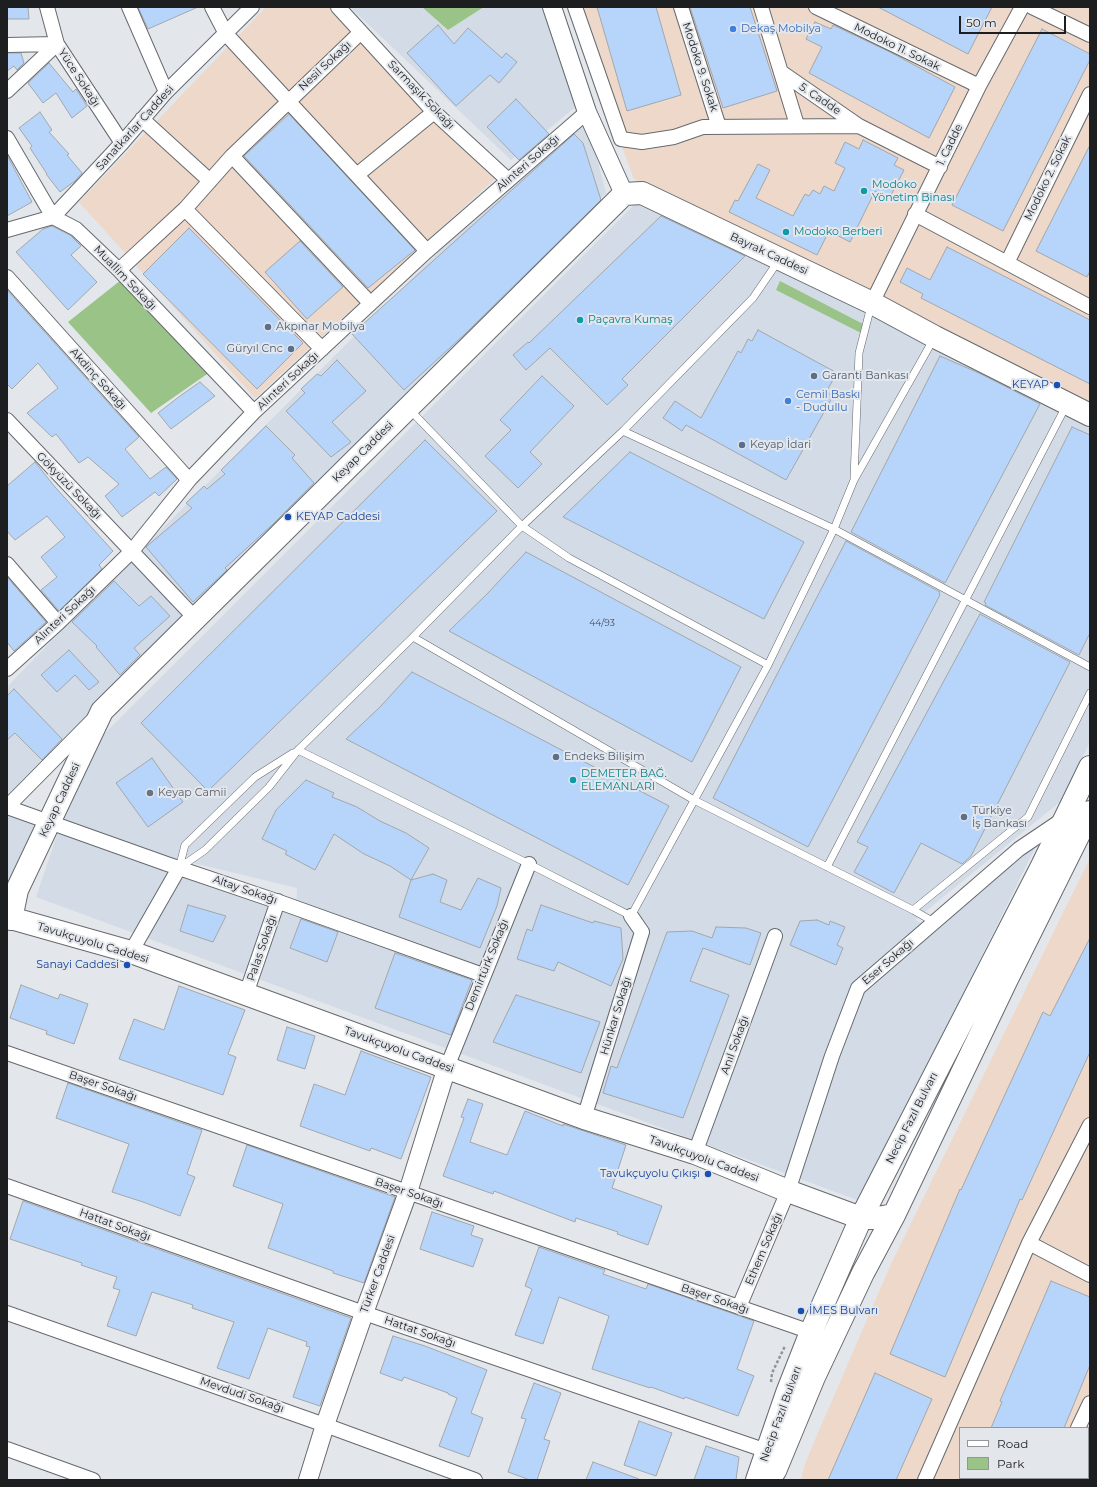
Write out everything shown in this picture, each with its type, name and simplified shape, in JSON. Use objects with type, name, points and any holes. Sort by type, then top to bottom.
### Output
[{"type":"main road","name":"Bayrak Caddesi","points":[[624,194],[642,193],[872,303],[935,337],[1090,415]]},
{"type":"main road","name":"Keyap Caddesi","points":[[8,922],[12,891],[50,822],[102,711],[624,194]]},
{"type":"main road","name":"Necip Fazıl Bulvarı","points":[[757,1480],[787,1393],[802,1329],[861,1218],[1041,868],[1090,767]]},
{"type":"main road","name":"Necip Fazıl Bulvarı","points":[[772,1480],[814,1377],[864,1273],[894,1215],[1006,981],[1090,812]]},
{"type":"main road","name":"Tavukçuyolu Caddesi","points":[[8,922],[131,952],[584,1118],[695,1153],[788,1191],[861,1218]]},
{"type":"main road","points":[[861,1218],[877,1218],[894,1215]]},
{"type":"street","name":"Yüce Sokağı","points":[[47,7],[57,44],[122,143]]},
{"type":"street","points":[[129,7],[166,92]]},
{"type":"street","points":[[212,7],[226,34],[358,174],[427,251]]},
{"type":"street","name":"Sanatkarlar Caddesi","points":[[53,217],[122,143],[166,92],[252,7]]},
{"type":"street","name":"Sarmaşık Sokağı","points":[[338,7],[434,112],[508,180]]},
{"type":"street","points":[[552,7],[588,112],[624,194]]},
{"type":"street","points":[[575,7],[621,139],[642,142],[674,137],[703,127],[859,126]]},
{"type":"street","name":"Modoko 9. Sokak","points":[[681,7],[719,127]]},
{"type":"street","name":"5. Cadde","points":[[761,7],[797,126]]},
{"type":"street","name":"Modoko 11. Sokak","points":[[816,7],[979,86]]},
{"type":"street","name":"1. Cadde","points":[[872,303],[979,86],[1022,7]]},
{"type":"street","points":[[1032,7],[1090,35]]},
{"type":"street","name":"Nesil Sokağı","points":[[119,270],[185,209],[232,156],[288,100],[361,32]]},
{"type":"street","points":[[7,45],[57,44]]},
{"type":"street","points":[[7,91],[57,44]]},
{"type":"street","name":"5. Cadde","points":[[781,72],[859,126],[940,167]]},
{"type":"street","name":"Modoko 2. Sokak","points":[[1006,263],[1090,94]]},
{"type":"street","points":[[358,174],[434,112]]},
{"type":"street","name":"Alınteri Sokağı","points":[[7,669],[58,623],[132,551],[189,480],[254,412],[427,251],[588,112]]},
{"type":"street","points":[[142,119],[210,181]]},
{"type":"street","points":[[7,138],[53,217],[7,230]]},
{"type":"street","points":[[232,156],[370,303]]},
{"type":"street","points":[[185,209],[322,349]]},
{"type":"street","points":[[915,214],[1090,307]]},
{"type":"street","name":"Muallim Sokağı","points":[[53,217],[76,229],[119,270],[254,412]]},
{"type":"street","name":"Akdinç Sokağı","points":[[7,277],[189,480]]},
{"type":"street","name":"Gökyüzü Sokağı","points":[[7,420],[196,618]]},
{"type":"street","points":[[7,564],[58,623]]},
{"type":"street","name":"Keyap Caddesi","points":[[7,807],[102,711]]},
{"type":"street","name":"Altay Sokağı","points":[[7,807],[178,868],[278,901],[483,975]]},
{"type":"street","name":"Eser Sokağı","points":[[788,1191],[832,1056],[858,988],[1019,850],[1066,817]]},
{"type":"street","name":"Demirtürk Sokağı","points":[[447,1068],[483,975],[529,864]]},
{"type":"street","points":[[131,952],[178,868]]},
{"type":"street","name":"Palas Sokağı","points":[[246,994],[278,901]]},
{"type":"street","name":"Hünkar Sokağı","points":[[584,1118],[642,932],[631,916]]},
{"type":"street","name":"Anıl Sokağı","points":[[695,1153],[775,936]]},
{"type":"street","name":"Başer Sokağı","points":[[7,1053],[802,1329]]},
{"type":"street","name":"Türker Caddesi","points":[[308,1480],[325,1425],[408,1192],[447,1068]]},
{"type":"street","points":[[925,1480],[1029,1243],[1090,1125]]},
{"type":"street","name":"Hattat Sokağı","points":[[7,1186],[364,1313],[767,1451]]},
{"type":"street","name":"Ethem Sokağı","points":[[739,1308],[788,1191]]},
{"type":"street","points":[[1029,1243],[1090,1275]]},
{"type":"street","name":"Mevdudi Sokağı","points":[[7,1313],[325,1425],[475,1480]]},
{"type":"street","points":[[1078,1427],[1090,1403]]},
{"type":"street","points":[[7,1449],[93,1480]]},
{"type":"lane","points":[[178,868],[205,850],[270,787],[298,750],[413,637],[522,526],[623,430],[754,298],[780,259]]},
{"type":"lane","name":"1. Cadde","points":[[854,480],[859,353],[872,303]]},
{"type":"lane","points":[[298,750],[631,916],[768,665],[834,529],[854,480],[935,337]]},
{"type":"lane","points":[[827,867],[1067,404]]},
{"type":"lane","points":[[408,408],[522,526],[569,558],[768,665]]},
{"type":"lane","points":[[623,430],[834,529],[1090,667]]},
{"type":"lane","points":[[413,637],[694,800],[934,922]]},
{"type":"lane","points":[[913,910],[1028,817],[1090,694]]},
{"type":"lane","points":[[178,868],[185,845],[255,777],[298,750]]},
{"type":"path","points":[[772,1373],[802,1329]]},
{"type":"shaded area","points":[[266,7],[334,7],[501,173],[255,398],[79,202]]},
{"type":"shaded area","points":[[350,7],[422,7],[448,30],[484,7],[547,7],[584,100],[511,160]]},
{"type":"shaded area","points":[[570,7],[1090,7],[1090,403],[634,179]]},
{"type":"shaded area","points":[[570,120],[589,129],[606,193],[8,794],[7,687],[84,607]]},
{"type":"shaded area","points":[[636,203],[876,314],[1090,422],[1090,742],[1061,801],[915,920],[925,925],[1039,840],[860,1201],[36,897],[58,832],[296,911],[297,888],[160,855],[55,818],[96,742]]},
{"type":"shaded area","points":[[7,811],[37,823],[10,888],[7,886]]},
{"type":"shaded area","points":[[1090,858],[1090,1480],[801,1480],[804,1467],[891,1264]]},
{"type":"green space","points":[[422,7],[484,7],[448,30]]},
{"type":"green space","points":[[121,280],[210,372],[151,413],[68,322]]},
{"type":"green space","points":[[780,281],[865,325],[861,333],[776,290]]},
{"type":"building","points":[[7,7],[28,7],[29,19],[7,19]]},
{"type":"building","points":[[138,7],[198,7],[148,29]]},
{"type":"building","points":[[597,7],[656,7],[681,95],[627,111]]},
{"type":"building","points":[[690,7],[750,7],[777,91],[723,108]]},
{"type":"building","points":[[878,7],[992,7],[968,54]]},
{"type":"building","points":[[815,22],[831,29],[833,25],[890,52],[955,87],[929,138],[809,73],[822,47],[806,39]]},
{"type":"building","points":[[438,25],[454,44],[468,28],[502,58],[506,53],[517,62],[499,83],[490,75],[456,106],[407,53]]},
{"type":"building","points":[[1042,29],[1090,54],[1090,60],[1003,231],[952,205]]},
{"type":"building","points":[[7,53],[21,53],[24,63],[17,70],[14,66],[7,71]]},
{"type":"building","points":[[49,63],[73,92],[76,89],[87,106],[72,118],[56,93],[43,103],[28,83]]},
{"type":"building","points":[[516,99],[549,134],[519,160],[487,127]]},
{"type":"building","points":[[40,112],[52,130],[49,132],[69,154],[67,155],[82,173],[75,181],[60,192],[46,174],[30,148],[32,146],[19,128]]},
{"type":"building","points":[[289,114],[415,250],[368,288],[244,156]]},
{"type":"building","points":[[574,134],[583,143],[601,200],[465,334],[404,390],[352,334]]},
{"type":"building","name":"Modoko Yönetim Binası","points":[[863,140],[898,158],[894,165],[904,170],[889,199],[875,191],[850,242],[829,231],[817,255],[729,212],[735,200],[738,201],[758,164],[770,170],[756,198],[793,216],[805,194],[809,196],[813,190],[820,194],[824,186],[834,191],[845,168],[835,163],[845,142],[859,149]]},
{"type":"building","points":[[1090,145],[1090,271],[1087,277],[1036,251]]},
{"type":"building","points":[[7,155],[32,202],[7,216]]},
{"type":"building","points":[[661,216],[745,256],[622,379],[628,385],[607,405],[550,348],[526,370],[513,355],[528,342],[529,343]]},
{"type":"building","points":[[52,226],[70,235],[81,246],[71,255],[97,282],[68,310],[16,252],[43,229]]},
{"type":"building","points":[[189,228],[303,343],[257,389],[143,274]]},
{"type":"building","points":[[300,241],[343,287],[307,319],[265,272]]},
{"type":"building","points":[[947,247],[1090,320],[1090,384],[921,298],[923,294],[900,282],[907,268],[930,280]]},
{"type":"building","points":[[7,290],[139,437],[125,449],[150,479],[166,467],[177,479],[159,496],[155,492],[122,517],[105,496],[119,484],[88,457],[79,463],[56,434],[52,437],[27,413],[58,388],[38,363],[12,389],[7,384]]},
{"type":"building","points":[[758,330],[837,373],[826,392],[833,396],[786,480],[686,425],[682,431],[663,418],[675,401],[701,418],[738,351],[741,353],[748,339],[752,341]]},
{"type":"building","points":[[940,356],[981,374],[1040,404],[945,583],[851,532]]},
{"type":"building","points":[[337,360],[366,391],[332,422],[351,442],[331,457],[286,411],[305,393],[301,389],[317,374],[321,376]]},
{"type":"building","points":[[542,376],[574,406],[530,452],[542,464],[518,488],[485,456],[511,430],[500,420]]},
{"type":"building","points":[[200,382],[215,396],[171,429],[158,413]]},
{"type":"building","points":[[266,426],[295,455],[292,458],[314,483],[272,525],[225,568],[227,570],[193,602],[146,547],[192,508],[186,503],[204,486],[207,489],[225,474],[221,470]]},
{"type":"building","points":[[1072,427],[1090,435],[1090,633],[1079,655],[985,605],[986,603],[984,602]]},
{"type":"building","points":[[425,440],[497,511],[208,791],[141,723]]},
{"type":"building","points":[[630,452],[804,542],[764,619],[563,517]]},
{"type":"building","points":[[35,462],[55,487],[113,551],[99,565],[102,569],[59,611],[41,590],[57,577],[41,557],[65,537],[47,516],[15,540],[7,531],[7,486]]},
{"type":"building","points":[[846,541],[940,592],[940,595],[808,847],[713,798]]},
{"type":"building","points":[[526,552],[741,667],[692,762],[449,631],[488,593]]},
{"type":"building","points":[[7,577],[46,622],[14,651],[7,642]]},
{"type":"building","points":[[114,581],[139,606],[151,596],[170,616],[134,648],[140,655],[120,675],[96,647],[97,646],[72,622]]},
{"type":"building","points":[[980,614],[1070,662],[971,856],[962,864],[921,843],[894,893],[854,872],[868,847],[857,842]]},
{"type":"building","points":[[69,650],[99,682],[89,690],[75,675],[57,692],[41,675]]},
{"type":"building","points":[[412,672],[669,806],[628,885],[346,739],[380,707]]},
{"type":"building","points":[[14,689],[62,739],[42,760],[15,733],[7,740],[7,696]]},
{"type":"building","name":"Keyap Camii","points":[[152,758],[183,802],[148,827],[116,783]]},
{"type":"building","points":[[306,780],[334,793],[332,797],[357,807],[380,821],[406,833],[429,848],[411,880],[390,866],[364,854],[334,834],[315,870],[285,854],[287,851],[262,839],[276,810]]},
{"type":"building","points":[[433,874],[447,880],[440,902],[461,910],[478,878],[501,888],[497,906],[480,948],[399,917],[411,880]]},
{"type":"building","points":[[188,905],[226,916],[213,942],[180,931]]},
{"type":"building","points":[[541,905],[593,923],[594,921],[621,928],[623,959],[611,986],[558,962],[554,971],[517,959],[527,929],[532,931]]},
{"type":"building","points":[[301,919],[338,932],[327,962],[290,948]]},
{"type":"building","points":[[817,920],[829,925],[830,921],[845,927],[837,945],[843,948],[836,965],[790,945],[800,921]]},
{"type":"building","points":[[716,927],[746,928],[761,933],[750,965],[703,948],[690,981],[729,995],[683,1118],[603,1093],[611,1066],[617,1068],[667,932],[692,931],[712,938]]},
{"type":"building","points":[[1090,938],[1090,1052],[1022,1200],[1020,1199],[945,1377],[890,1354],[960,1189],[961,1190],[1043,1012],[1050,1016]]},
{"type":"building","points":[[395,953],[472,980],[451,1035],[375,1008]]},
{"type":"building","points":[[21,985],[58,999],[60,994],[88,1004],[74,1044],[46,1034],[47,1031],[10,1018]]},
{"type":"building","points":[[179,986],[245,1010],[228,1054],[236,1057],[223,1095],[119,1059],[134,1019],[164,1030]]},
{"type":"building","points":[[516,995],[600,1022],[581,1073],[493,1042]]},
{"type":"building","points":[[287,1027],[315,1036],[305,1069],[277,1060]]},
{"type":"building","points":[[361,1051],[431,1077],[401,1159],[371,1148],[370,1151],[300,1126],[314,1084],[345,1095]]},
{"type":"building","points":[[68,1083],[202,1130],[187,1174],[195,1177],[180,1216],[112,1192],[129,1144],[56,1118]]},
{"type":"building","points":[[468,1099],[483,1104],[470,1142],[507,1155],[525,1111],[563,1126],[563,1124],[626,1145],[612,1188],[662,1206],[648,1245],[617,1234],[618,1232],[576,1218],[575,1222],[494,1191],[493,1194],[443,1176],[464,1118],[461,1117]]},
{"type":"building","points":[[247,1145],[395,1197],[364,1283],[333,1273],[333,1271],[268,1248],[283,1204],[233,1186]]},
{"type":"building","points":[[23,1201],[351,1318],[320,1406],[293,1397],[310,1347],[306,1346],[307,1342],[268,1328],[249,1379],[217,1368],[234,1322],[192,1308],[193,1305],[152,1292],[136,1336],[107,1326],[120,1290],[113,1288],[117,1277],[81,1265],[82,1263],[10,1239]]},
{"type":"building","points":[[432,1212],[474,1226],[471,1235],[483,1239],[473,1267],[420,1249]]},
{"type":"building","points":[[539,1247],[605,1270],[603,1274],[646,1289],[648,1284],[754,1321],[737,1369],[754,1376],[738,1416],[685,1397],[684,1399],[592,1369],[609,1316],[559,1297],[543,1344],[515,1335],[532,1289],[525,1286]]},
{"type":"building","points":[[1051,1281],[1090,1297],[1090,1365],[1064,1427],[991,1427],[1002,1402],[1000,1401]]},
{"type":"building","points":[[393,1336],[425,1346],[487,1370],[471,1413],[483,1418],[469,1457],[439,1446],[457,1398],[448,1393],[404,1377],[402,1381],[380,1373]]},
{"type":"building","points":[[875,1373],[932,1399],[896,1480],[828,1480]]},
{"type":"building","points":[[534,1383],[561,1393],[544,1439],[550,1441],[537,1480],[530,1480],[508,1472],[526,1419],[521,1418]]},
{"type":"building","points":[[639,1421],[672,1433],[656,1476],[624,1465]]},
{"type":"building","points":[[706,1446],[739,1457],[736,1480],[694,1480]]},
{"type":"building","points":[[593,1462],[639,1479],[586,1480]]},
{"type":"place","name":"Dekaş Mobilya","points":[[733,29]]},
{"type":"place","name":"Modoko Yönetim Binası","points":[[864,191]]},
{"type":"place","name":"Modoko Berberi","points":[[786,232]]},
{"type":"place","name":"Paçavra Kumaş","points":[[580,320]]},
{"type":"place","name":"Akpınar Mobilya","points":[[268,327]]},
{"type":"place","name":"Güryıl Cnc","points":[[291,349]]},
{"type":"place","name":"Garanti Bankası","points":[[814,376]]},
{"type":"place","name":"KEYAP","points":[[1057,385]]},
{"type":"place","name":"Cemil Baskı - Dudullu","points":[[788,401]]},
{"type":"place","name":"Keyap İdari","points":[[742,445]]},
{"type":"place","name":"KEYAP Caddesi","points":[[288,517]]},
{"type":"place","name":"Endeks Bilişim","points":[[556,757]]},
{"type":"place","name":"DEMETER BAĞ. ELEMANLARI","points":[[573,780]]},
{"type":"place","name":"Keyap Camii","points":[[150,793]]},
{"type":"place","name":"Türkiye İş Bankası","points":[[964,817]]},
{"type":"place","name":"Sanayi Caddesi","points":[[127,965]]},
{"type":"place","name":"Tavukçuyolu Çıkışı","points":[[708,1174]]},
{"type":"place","name":"İMES Bulvarı","points":[[801,1311]]}]
